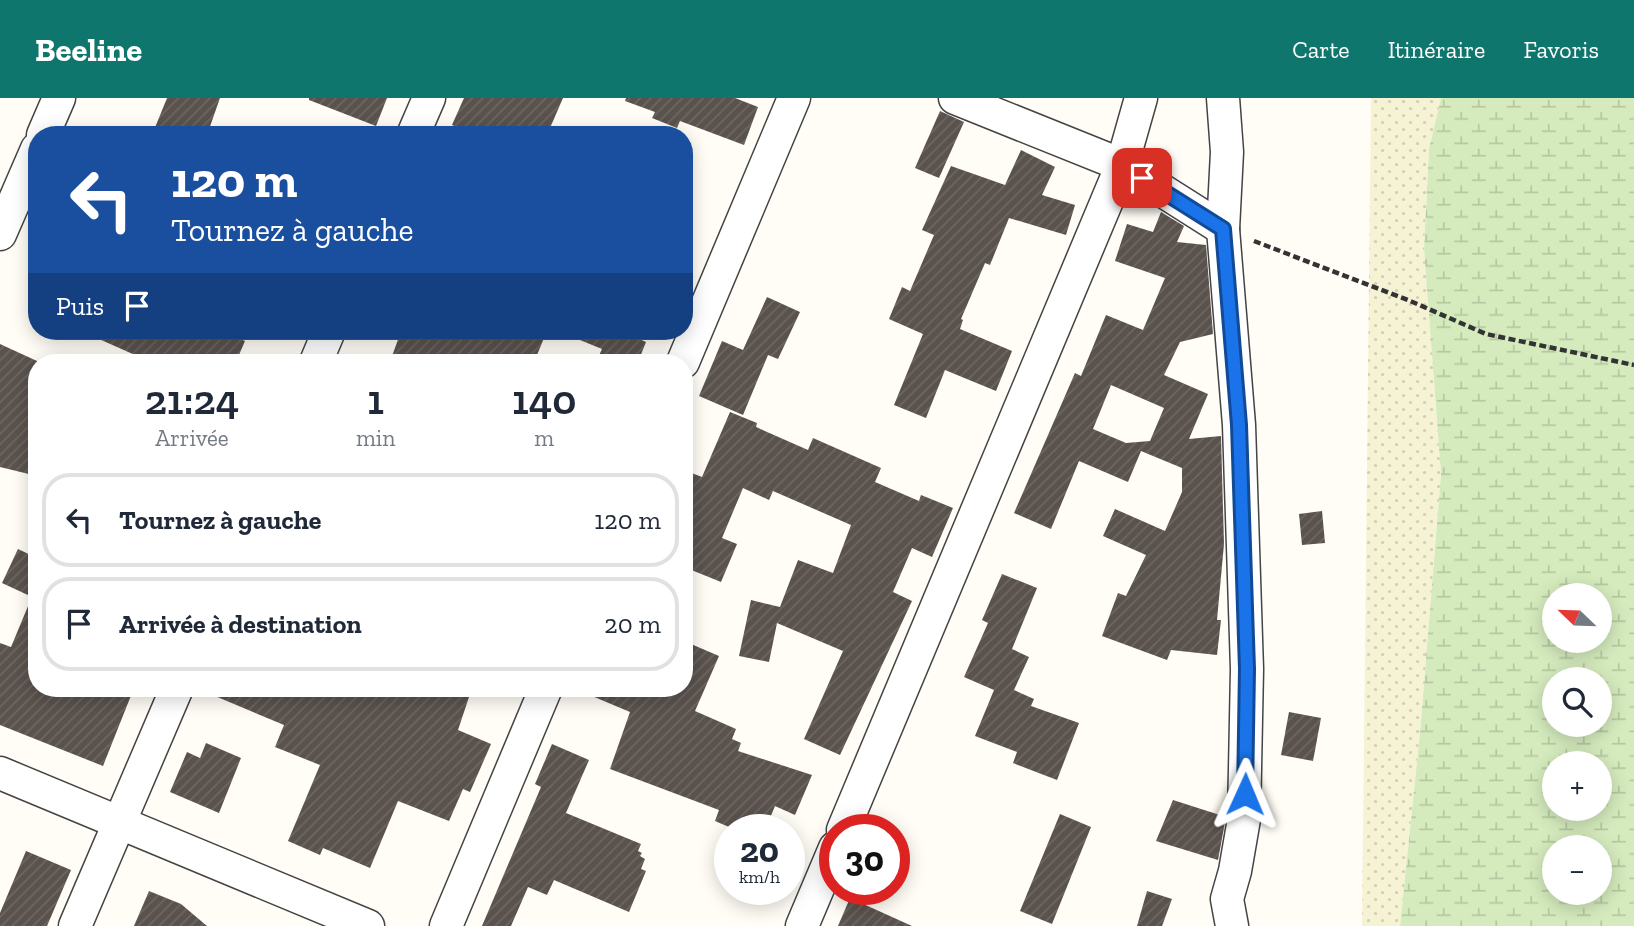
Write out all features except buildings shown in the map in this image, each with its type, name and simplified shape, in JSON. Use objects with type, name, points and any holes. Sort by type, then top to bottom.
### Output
[{"type":"street","points":[[47,126],[59,98]]},
{"type":"street","points":[[417,126],[429,98]]},
{"type":"street","points":[[693,338],[794,98]]},
{"type":"street","points":[[955,98],[1122,165],[1223,229]]},
{"type":"street","points":[[849,814],[1122,165],[1141,98]]},
{"type":"street","points":[[1223,98],[1227,152],[1223,229],[1239,425],[1247,669],[1244,819],[1227,899],[1232,926]]},
{"type":"street","points":[[0,234],[28,170]]},
{"type":"street","points":[[75,926],[173,697]]},
{"type":"street","points":[[446,926],[542,697]]},
{"type":"street","points":[[0,773],[368,926]]},
{"type":"street","points":[[802,926],[819,886]]},
{"type":"path","points":[[1223,229],[1408,300],[1486,334],[1634,365]]},
{"type":"shaded area","points":[[1371,98],[1441,98],[1429,149],[1424,249],[1441,474],[1420,733],[1400,926],[1362,926]]},
{"type":"green space","points":[[1441,98],[1634,98],[1634,926],[1400,926],[1420,733],[1441,474],[1424,249],[1429,149]]},
{"type":"route","points":[[1142,178],[1223,229],[1239,425],[1247,669],[1245,794]]}]
